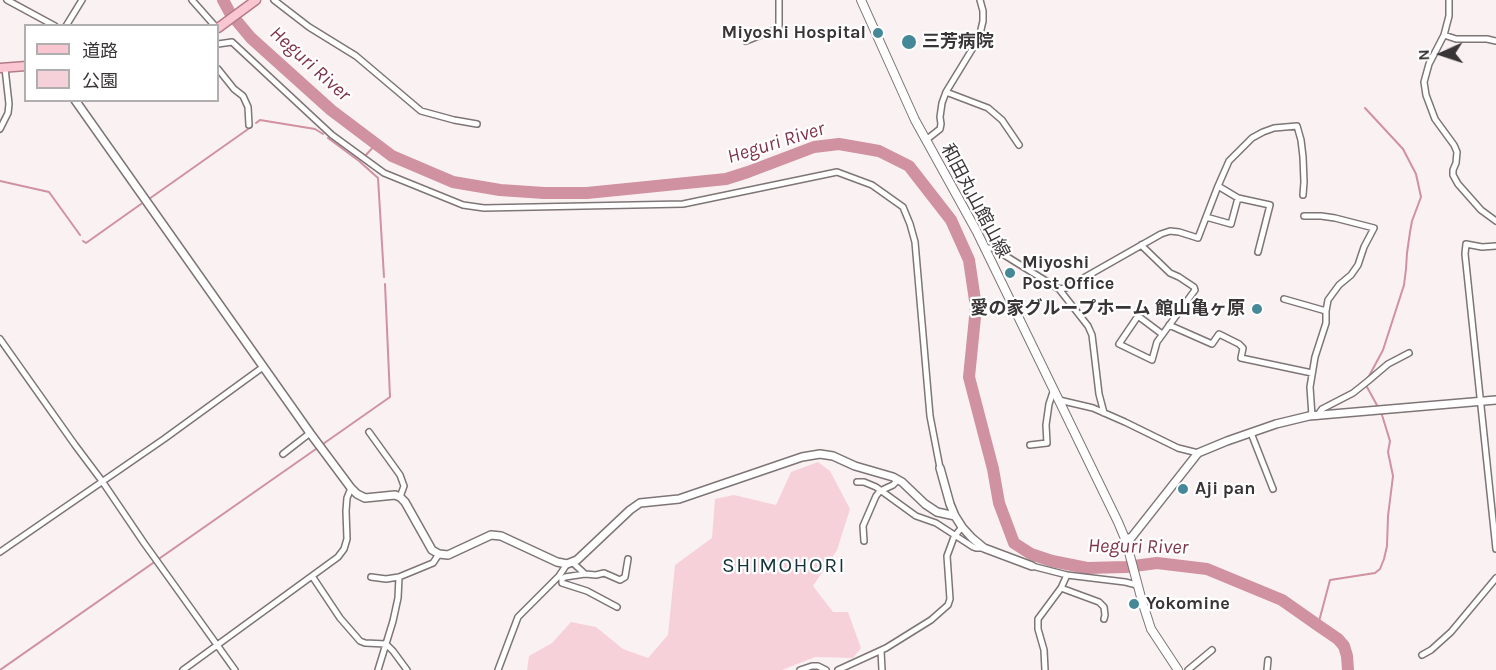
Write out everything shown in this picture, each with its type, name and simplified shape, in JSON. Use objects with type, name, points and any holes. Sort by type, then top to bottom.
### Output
[{"type":"main road","name":"和田丸山館山線","points":[[861,0],[907,103],[972,223],[1054,389],[1125,540],[1136,583],[1152,629],[1178,670]]},
{"type":"main road","points":[[219,26],[254,1]]},
{"type":"main road","points":[[2,68],[24,66]]},
{"type":"street","points":[[7,0],[51,24]]},
{"type":"street","points":[[67,24],[82,0]]},
{"type":"street","points":[[192,0],[215,24]]},
{"type":"street","points":[[274,0],[309,27],[356,56],[421,111],[477,124]]},
{"type":"street","points":[[747,41],[779,28],[779,0]]},
{"type":"street","points":[[926,140],[939,129],[942,103],[946,92],[979,38],[983,21],[980,0]]},
{"type":"street","points":[[1449,0],[1449,16],[1424,82],[1426,95],[1435,118],[1457,152],[1453,175],[1481,210],[1496,221]]},
{"type":"street","points":[[1443,35],[1456,39],[1496,41]]},
{"type":"street","points":[[219,44],[232,42],[332,135],[384,173],[463,205],[484,208],[682,204],[837,172],[872,185],[903,207],[915,242],[930,416],[940,468],[955,516],[962,527],[984,548],[1032,566],[1067,574],[1136,583]]},
{"type":"street","points":[[0,129],[8,113],[9,104],[2,68]]},
{"type":"street","points":[[219,70],[234,89],[243,96],[248,107],[249,125]]},
{"type":"street","points":[[946,92],[988,108],[1002,120],[1019,145]]},
{"type":"street","points":[[76,102],[351,488],[365,498],[395,495],[400,497],[432,550],[439,554],[448,555],[491,535],[501,536],[557,562],[569,563],[577,560],[640,503],[679,499],[802,457],[820,454],[833,456],[855,466],[893,477],[937,512],[955,516]]},
{"type":"street","points":[[1059,289],[1066,288],[1161,234],[1170,231],[1198,238],[1229,161],[1252,138],[1263,132],[1274,128],[1297,126],[1303,157],[1303,195]]},
{"type":"street","points":[[1218,186],[1238,198],[1270,205],[1258,252]]},
{"type":"street","points":[[1206,217],[1231,224],[1238,198]]},
{"type":"street","points":[[1304,216],[1335,218],[1374,228],[1358,265],[1328,300],[1326,323],[1315,357],[1310,387],[1314,416]]},
{"type":"street","points":[[1496,246],[1482,247],[1466,244],[1465,254],[1496,549]]},
{"type":"street","points":[[1141,245],[1170,273],[1194,287],[1195,291],[1157,342],[1152,360],[1119,344],[1138,316],[1162,334]]},
{"type":"street","points":[[984,248],[993,248],[1059,289],[1088,326],[1092,335],[1099,394],[1104,413]]},
{"type":"street","points":[[1284,299],[1326,311]]},
{"type":"street","points":[[1169,325],[1212,344],[1219,334],[1243,348],[1241,358],[1312,373]]},
{"type":"street","points":[[0,339],[235,670]]},
{"type":"street","points":[[1314,416],[1322,409],[1353,393],[1388,364],[1409,353]]},
{"type":"street","points":[[0,552],[164,439],[263,367]]},
{"type":"street","points":[[1030,445],[1047,443],[1046,425],[1054,389]]},
{"type":"street","points":[[1059,400],[1093,408],[1178,448],[1198,453]]},
{"type":"street","points":[[1125,540],[1131,538],[1198,453],[1251,433],[1276,424],[1314,416],[1496,400]]},
{"type":"street","points":[[369,432],[400,475],[404,486],[400,497]]},
{"type":"street","points":[[283,454],[310,433]]},
{"type":"street","points":[[1251,433],[1273,489]]},
{"type":"street","points":[[864,541],[863,526],[876,496],[880,491],[893,486],[898,480]]},
{"type":"street","points":[[857,482],[876,487],[916,516],[936,523],[976,548],[984,548]]},
{"type":"street","points":[[183,670],[338,557],[347,539],[347,498],[351,488]]},
{"type":"street","points":[[838,670],[881,651],[931,620],[948,605],[950,599],[947,556],[955,535],[962,527]]},
{"type":"street","points":[[371,578],[399,578],[433,563],[439,554]]},
{"type":"street","points":[[617,607],[587,591],[562,583],[562,579],[604,573],[620,580],[625,577],[628,559]]},
{"type":"street","points":[[569,563],[585,574]]},
{"type":"street","points":[[498,670],[518,617],[569,563]]},
{"type":"street","points":[[1045,670],[1038,619],[1061,588],[1067,574]]},
{"type":"street","points":[[312,576],[340,618],[360,641],[386,644],[407,670]]},
{"type":"street","points":[[378,670],[398,598],[399,578]]},
{"type":"street","points":[[1422,655],[1451,632],[1496,578]]},
{"type":"street","points":[[1061,588],[1099,603],[1104,607],[1104,619]]},
{"type":"street","points":[[1188,670],[1212,650]]},
{"type":"street","points":[[881,651],[882,670]]},
{"type":"street","points":[[1267,670],[1268,660]]},
{"type":"street","points":[[800,670],[818,666],[826,670]]},
{"type":"green space","points":[[818,462],[830,471],[850,509],[837,550],[813,586],[833,612],[848,612],[861,648],[853,658],[815,657],[782,670],[527,670],[529,656],[552,643],[571,622],[596,627],[623,649],[648,658],[668,635],[675,565],[712,538],[715,499],[734,495],[776,505],[791,472]]},
{"type":"waterway","name":"Heguri River","points":[[223,0],[230,13],[251,38],[331,110],[392,156],[453,182],[500,190],[587,193],[726,179],[814,147],[839,144],[879,151],[909,166],[951,220],[969,260],[976,307],[969,377],[993,469],[999,503],[1014,543],[1031,554],[1087,568],[1157,563],[1207,569],[1282,600],[1338,639],[1344,646],[1348,670]]},
{"type":"waterway","points":[[1365,108],[1403,149],[1416,174],[1421,197],[1412,221],[1404,285],[1383,350],[1368,378]]},
{"type":"waterway","points":[[256,123],[260,120],[315,129],[323,134]]},
{"type":"waterway","points":[[149,199],[251,127]]},
{"type":"waterway","points":[[328,138],[378,178],[384,277]]},
{"type":"waterway","points":[[365,156],[376,144]]},
{"type":"waterway","points":[[0,181],[49,192],[80,235]]},
{"type":"waterway","points":[[83,241],[86,243],[141,204]]},
{"type":"waterway","points":[[323,444],[390,397],[385,284]]},
{"type":"waterway","points":[[1367,387],[1378,407]]},
{"type":"waterway","points":[[1318,625],[1330,580],[1375,573],[1380,569],[1384,559],[1393,476],[1388,452],[1390,441],[1382,415]]},
{"type":"waterway","points":[[0,670],[316,449]]},
{"type":"place","name":"Miyoshi Hospital","points":[[878,33]]},
{"type":"place","name":"三芳病院","points":[[909,42]]},
{"type":"place","name":"Miyoshi Post Office","points":[[1010,273]]},
{"type":"place","name":"愛の家グループホーム 館山亀ヶ原","points":[[1257,309]]},
{"type":"place","name":"Aji pan","points":[[1183,489]]},
{"type":"place","name":"Yokomine","points":[[1134,604]]},
{"type":"district","name":"SHIMOHORI","points":[[784,566]]}]
